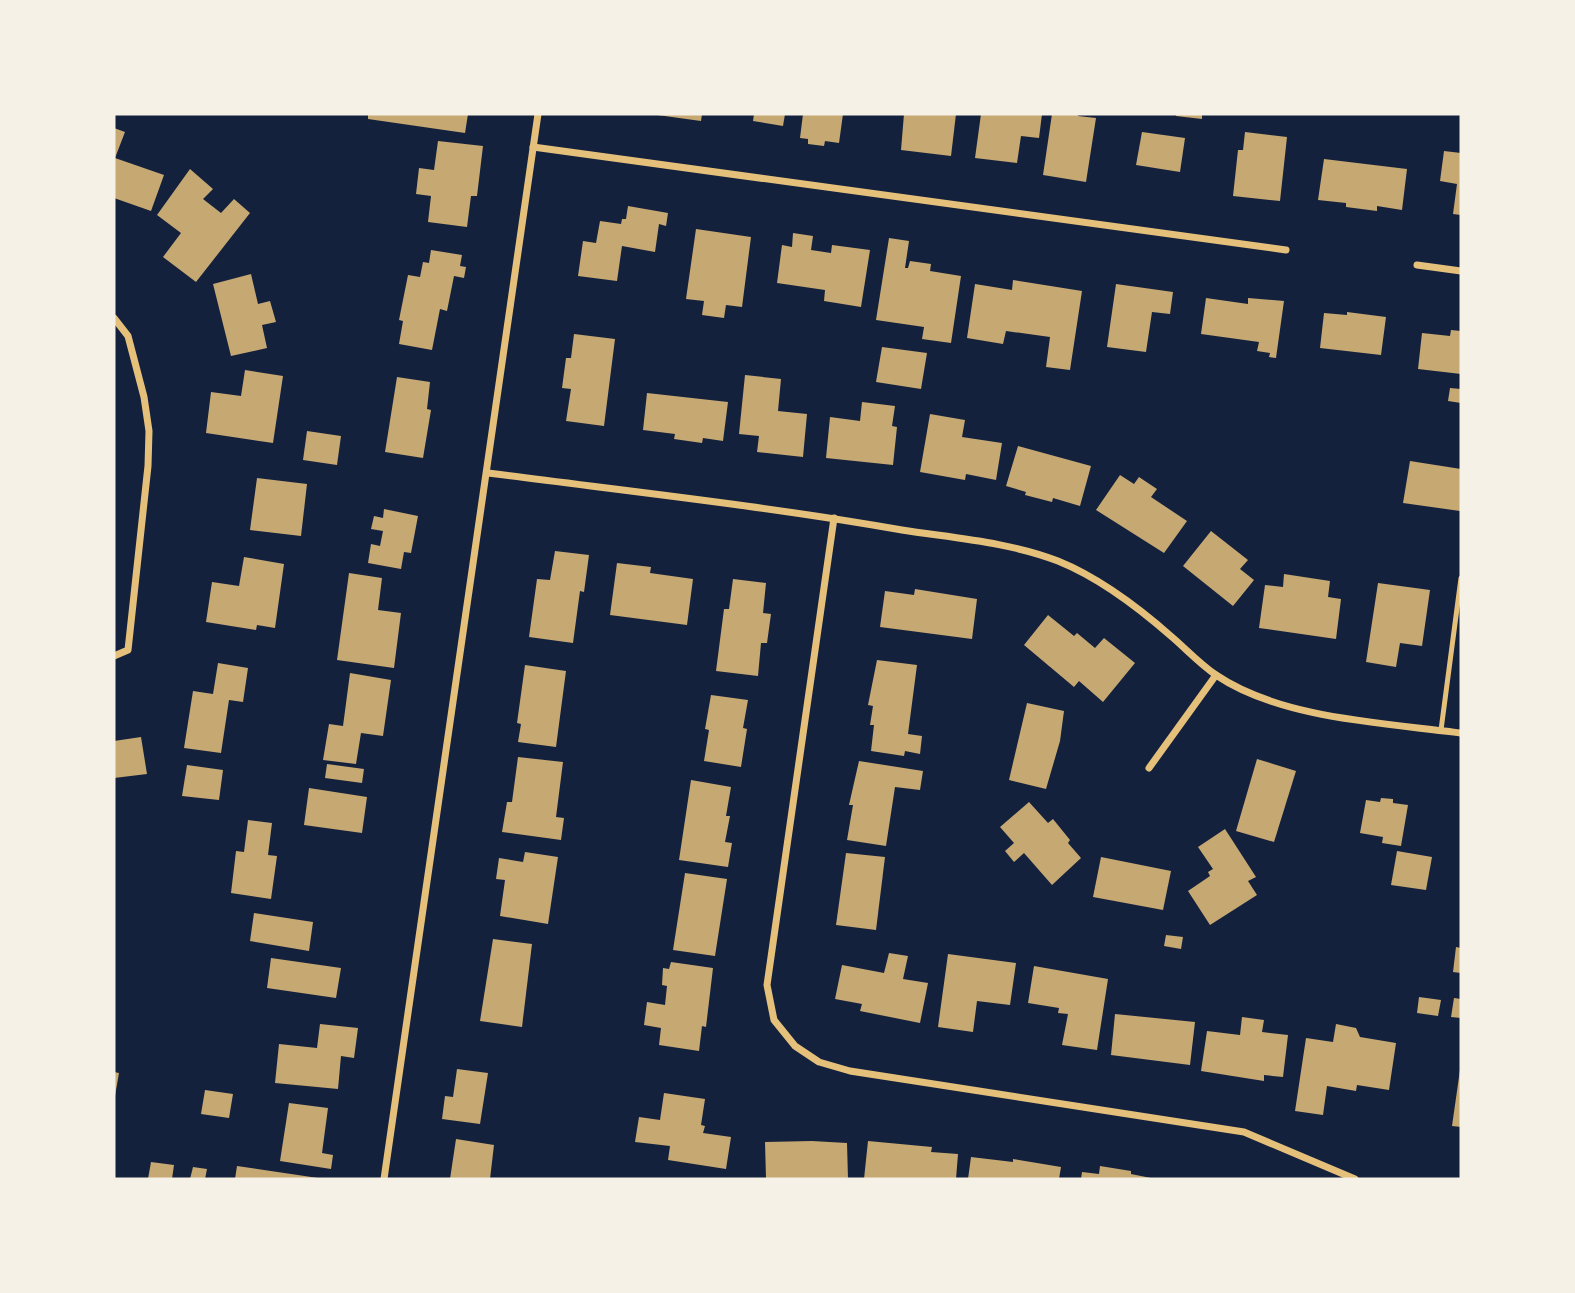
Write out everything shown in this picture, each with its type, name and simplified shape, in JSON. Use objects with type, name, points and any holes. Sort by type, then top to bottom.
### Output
[{"type":"street","points":[[384,1179],[538,114]]},
{"type":"street","points":[[533,147],[1286,250]]},
{"type":"street","points":[[1417,265],[1461,271]]},
{"type":"street","points":[[114,318],[128,335],[144,397],[149,431],[148,466],[128,650],[114,656]]},
{"type":"street","points":[[488,473],[834,518],[1008,547],[1056,560],[1085,574],[1146,614],[1216,675],[1258,695],[1351,720],[1461,733]]},
{"type":"street","points":[[834,518],[767,985],[774,1020],[794,1046],[819,1062],[850,1071],[1244,1132],[1355,1179]]},
{"type":"street","points":[[1149,768],[1216,675]]},
{"type":"lane","points":[[1441,730],[1461,578]]},
{"type":"building","points":[[368,114],[468,114],[465,133],[368,119]]},
{"type":"building","points":[[650,114],[702,114],[701,121]]},
{"type":"building","points":[[754,114],[785,114],[783,126],[753,121]]},
{"type":"building","points":[[803,114],[843,114],[839,143],[825,141],[824,146],[808,144],[808,139],[800,138]]},
{"type":"building","points":[[904,114],[956,114],[951,156],[901,150]]},
{"type":"building","points":[[981,114],[1042,114],[1039,138],[1021,136],[1017,163],[975,158]]},
{"type":"building","points":[[1052,114],[1078,114],[1096,118],[1086,182],[1043,175]]},
{"type":"building","points":[[1202,114],[1202,119],[1176,116]]},
{"type":"building","points":[[114,128],[125,132],[115,158],[164,175],[151,211],[114,198]]},
{"type":"building","points":[[1142,132],[1185,138],[1180,172],[1136,165]]},
{"type":"building","points":[[1245,132],[1287,137],[1280,201],[1233,196],[1238,150],[1243,150]]},
{"type":"building","points":[[438,141],[483,146],[477,196],[471,196],[467,227],[428,222],[431,196],[416,194],[419,168],[434,170]]},
{"type":"building","points":[[1444,151],[1461,153],[1461,215],[1453,214],[1457,184],[1440,181]]},
{"type":"building","points":[[1324,159],[1407,169],[1402,210],[1377,206],[1377,211],[1346,207],[1346,203],[1318,200]]},
{"type":"building","points":[[190,169],[213,189],[203,199],[221,213],[234,199],[250,213],[196,282],[163,257],[181,233],[157,215]]},
{"type":"building","points":[[628,206],[668,213],[666,226],[659,224],[655,252],[622,246],[617,281],[578,276],[583,241],[596,243],[600,221],[621,224],[622,219],[626,219]]},
{"type":"building","points":[[696,229],[751,237],[742,307],[726,305],[724,318],[702,315],[704,301],[686,299]]},
{"type":"building","points":[[793,233],[813,236],[811,250],[831,253],[832,245],[870,250],[861,307],[824,301],[825,290],[777,283],[782,245],[792,247]]},
{"type":"building","points":[[889,238],[909,241],[905,268],[908,268],[910,261],[931,264],[930,271],[961,276],[951,343],[922,339],[924,327],[876,320]]},
{"type":"building","points":[[431,250],[462,255],[460,266],[466,267],[464,278],[454,276],[447,311],[440,309],[432,350],[399,344],[403,321],[399,320],[408,275],[420,277],[423,262],[429,263]]},
{"type":"building","points":[[251,274],[258,304],[270,301],[276,322],[262,325],[267,348],[231,356],[213,284]]},
{"type":"building","points":[[1013,280],[1082,291],[1070,370],[1046,367],[1050,337],[1006,331],[1003,344],[967,338],[975,284],[1012,290]]},
{"type":"building","points":[[1116,284],[1173,292],[1170,314],[1152,312],[1146,352],[1107,347]]},
{"type":"building","points":[[1206,298],[1248,304],[1248,298],[1284,301],[1276,358],[1269,357],[1270,353],[1257,351],[1259,342],[1201,334]]},
{"type":"building","points":[[1347,312],[1386,317],[1381,355],[1320,348],[1324,313],[1347,315]]},
{"type":"building","points":[[1451,330],[1461,331],[1461,374],[1418,369],[1422,333],[1450,336]]},
{"type":"building","points":[[574,334],[615,339],[604,426],[566,421],[571,389],[562,388],[566,358],[571,358]]},
{"type":"building","points":[[882,347],[927,353],[921,389],[876,382]]},
{"type":"building","points":[[245,370],[283,376],[273,443],[206,433],[211,392],[241,396]]},
{"type":"building","points":[[745,375],[781,379],[778,411],[807,414],[803,457],[757,452],[759,436],[739,434]]},
{"type":"building","points":[[397,377],[430,382],[427,409],[431,410],[423,458],[385,452]]},
{"type":"building","points":[[1450,388],[1461,389],[1461,403],[1448,401]]},
{"type":"building","points":[[647,393],[728,402],[723,441],[703,438],[702,443],[674,439],[675,434],[643,430]]},
{"type":"building","points":[[862,402],[895,406],[892,426],[897,427],[893,465],[826,458],[830,417],[860,421]]},
{"type":"building","points":[[930,414],[965,420],[962,437],[1002,443],[996,480],[966,474],[965,480],[920,472]]},
{"type":"building","points":[[307,431],[341,436],[337,465],[303,460]]},
{"type":"building","points":[[1018,446],[1091,466],[1080,506],[1053,498],[1052,502],[1025,495],[1026,492],[1006,486]]},
{"type":"building","points":[[1410,461],[1461,469],[1460,511],[1403,503]]},
{"type":"building","points":[[1120,475],[1134,484],[1139,477],[1157,489],[1151,497],[1187,521],[1164,553],[1096,510]]},
{"type":"building","points":[[257,478],[307,484],[301,536],[250,530]]},
{"type":"building","points":[[384,509],[418,516],[411,553],[404,552],[401,569],[368,563],[371,544],[380,546],[383,531],[371,529],[374,516],[383,518]]},
{"type":"building","points":[[1211,531],[1248,560],[1240,569],[1254,580],[1233,606],[1183,566]]},
{"type":"building","points":[[555,551],[589,555],[584,592],[580,591],[573,643],[529,637],[537,579],[550,580]]},
{"type":"building","points":[[244,557],[284,564],[275,628],[257,625],[256,630],[206,622],[212,582],[239,586]]},
{"type":"building","points":[[617,563],[651,567],[650,573],[693,579],[687,625],[610,615]]},
{"type":"building","points":[[349,573],[382,578],[378,610],[401,613],[394,668],[337,660]]},
{"type":"building","points":[[1284,574],[1330,581],[1328,597],[1341,599],[1336,639],[1259,628],[1265,585],[1283,587]]},
{"type":"building","points":[[733,579],[766,583],[763,613],[771,614],[767,643],[761,643],[758,676],[716,671],[724,609],[729,609]]},
{"type":"building","points":[[1378,583],[1430,590],[1422,646],[1400,643],[1396,667],[1366,662]]},
{"type":"building","points":[[915,589],[977,599],[972,639],[880,627],[885,591],[914,595]]},
{"type":"building","points":[[1048,615],[1074,636],[1077,633],[1095,648],[1104,638],[1135,663],[1103,702],[1079,681],[1074,687],[1024,645]]},
{"type":"building","points":[[877,660],[917,665],[908,734],[922,736],[920,754],[905,751],[904,756],[871,751],[874,725],[870,725],[873,706],[868,705]]},
{"type":"building","points":[[218,663],[248,668],[243,702],[229,700],[221,753],[184,748],[193,691],[213,694]]},
{"type":"building","points":[[525,665],[566,671],[556,747],[518,742],[521,724],[517,723]]},
{"type":"building","points":[[350,673],[391,680],[383,736],[361,733],[356,764],[323,760],[329,724],[343,726]]},
{"type":"building","points":[[711,695],[748,700],[741,767],[704,761],[709,730],[705,729]]},
{"type":"building","points":[[1027,703],[1064,711],[1060,741],[1046,789],[1009,780]]},
{"type":"building","points":[[141,737],[147,774],[114,778],[114,741]]},
{"type":"building","points":[[518,757],[563,762],[556,817],[564,818],[561,840],[502,832],[507,802],[512,802]]},
{"type":"building","points":[[1257,759],[1296,771],[1274,842],[1236,831]]},
{"type":"building","points":[[859,761],[923,771],[920,790],[895,787],[886,846],[847,840],[853,805],[849,805]]},
{"type":"building","points":[[327,764],[364,769],[362,783],[325,778]]},
{"type":"building","points":[[187,765],[223,770],[219,800],[182,796]]},
{"type":"building","points":[[691,780],[731,787],[726,816],[730,816],[725,842],[732,843],[728,867],[679,860]]},
{"type":"building","points":[[309,788],[367,797],[362,833],[304,825]]},
{"type":"building","points":[[1381,798],[1408,805],[1401,846],[1382,843],[1383,837],[1360,833],[1366,800],[1380,802]]},
{"type":"building","points":[[1029,802],[1048,823],[1053,819],[1081,858],[1052,885],[1024,853],[1014,862],[1005,851],[1014,843],[1000,827]]},
{"type":"building","points":[[248,820],[272,823],[268,855],[277,856],[271,899],[231,893],[236,851],[244,852]]},
{"type":"building","points":[[1225,829],[1256,877],[1248,881],[1257,895],[1210,925],[1188,891],[1210,876],[1208,872],[1213,869],[1198,847]]},
{"type":"building","points":[[1397,851],[1432,857],[1426,890],[1391,885]]},
{"type":"building","points":[[525,852],[558,857],[548,924],[500,916],[505,880],[496,879],[499,858],[523,862]]},
{"type":"building","points":[[846,853],[885,857],[876,930],[836,925]]},
{"type":"building","points":[[1101,857],[1171,871],[1163,910],[1093,897]]},
{"type":"building","points":[[685,873],[727,879],[715,956],[673,950]]},
{"type":"building","points":[[254,913],[313,922],[309,951],[250,941]]},
{"type":"building","points":[[1166,935],[1183,937],[1181,949],[1164,946]]},
{"type":"building","points":[[493,939],[532,944],[522,1027],[480,1021]]},
{"type":"building","points":[[1456,947],[1461,948],[1461,973],[1453,972]]},
{"type":"building","points":[[889,953],[908,956],[903,979],[928,983],[920,1023],[860,1011],[862,1004],[835,999],[842,965],[884,973]]},
{"type":"building","points":[[948,954],[1016,963],[1010,1005],[977,1001],[973,1032],[938,1027]]},
{"type":"building","points":[[271,958],[341,968],[336,998],[267,988]]},
{"type":"building","points":[[671,962],[713,968],[706,1027],[702,1026],[699,1051],[659,1045],[661,1028],[644,1025],[647,1002],[665,1005],[667,986],[662,985],[663,968],[669,969]]},
{"type":"building","points":[[1034,966],[1108,979],[1097,1050],[1062,1045],[1068,1014],[1058,1013],[1059,1008],[1028,1003]]},
{"type":"building","points":[[1419,997],[1441,1000],[1438,1016],[1417,1013]]},
{"type":"building","points":[[1454,998],[1461,999],[1461,1018],[1451,1017]]},
{"type":"building","points":[[1115,1014],[1195,1022],[1190,1065],[1111,1055]]},
{"type":"building","points":[[1242,1017],[1264,1020],[1262,1032],[1288,1035],[1283,1077],[1264,1075],[1264,1081],[1201,1071],[1207,1031],[1240,1035]]},
{"type":"building","points":[[320,1024],[358,1028],[354,1058],[341,1056],[338,1089],[275,1083],[279,1044],[317,1048]]},
{"type":"building","points":[[1336,1024],[1356,1028],[1360,1037],[1396,1043],[1389,1090],[1357,1085],[1356,1091],[1327,1086],[1323,1115],[1295,1111],[1306,1038],[1333,1042]]},
{"type":"building","points":[[457,1069],[488,1073],[480,1124],[442,1119],[445,1096],[453,1097]]},
{"type":"building","points":[[1461,1070],[1461,1127],[1452,1126]]},
{"type":"building","points":[[114,1072],[119,1073],[115,1096],[114,1096]]},
{"type":"building","points":[[205,1090],[233,1094],[229,1118],[201,1114]]},
{"type":"building","points":[[664,1093],[705,1099],[701,1125],[705,1126],[703,1133],[731,1137],[726,1169],[668,1160],[670,1146],[635,1142],[639,1117],[660,1120]]},
{"type":"building","points":[[289,1103],[328,1108],[322,1153],[333,1155],[331,1169],[280,1161]]},
{"type":"building","points":[[456,1139],[494,1145],[490,1179],[450,1179]]},
{"type":"building","points":[[868,1141],[932,1147],[931,1152],[958,1154],[956,1179],[864,1179]]},
{"type":"building","points":[[765,1142],[847,1143],[848,1179],[766,1179]]},
{"type":"building","points":[[971,1157],[1013,1162],[1013,1159],[1061,1167],[1059,1179],[968,1179]]},
{"type":"building","points":[[151,1162],[174,1165],[172,1179],[148,1179]]},
{"type":"building","points":[[237,1166],[318,1178],[318,1179],[235,1179]]},
{"type":"building","points":[[1100,1166],[1131,1171],[1131,1174],[1156,1179],[1081,1179],[1082,1172],[1099,1174]]},
{"type":"building","points":[[193,1167],[207,1169],[205,1179],[190,1179]]}]
